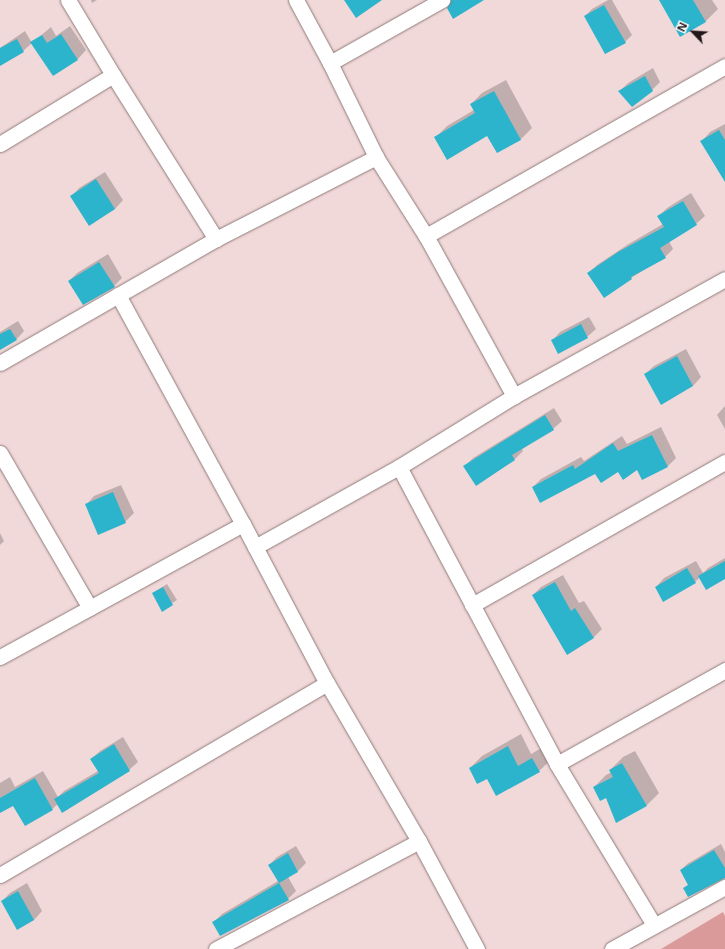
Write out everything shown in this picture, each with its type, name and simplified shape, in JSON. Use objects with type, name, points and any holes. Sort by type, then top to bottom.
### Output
[{"type":"street","points":[[68,0],[113,76],[216,239]]},
{"type":"street","points":[[296,0],[330,63],[376,157],[426,236],[514,396]]},
{"type":"street","points":[[330,63],[442,0]]},
{"type":"street","points":[[426,236],[725,66]]},
{"type":"street","points":[[0,144],[113,76]]},
{"type":"street","points":[[0,363],[216,239],[376,157]]},
{"type":"street","points":[[255,547],[399,467],[514,396],[725,279]]},
{"type":"street","points":[[118,295],[243,524],[327,683],[419,841],[477,949]]},
{"type":"street","points":[[0,452],[90,608]]},
{"type":"street","points":[[472,605],[725,462]]},
{"type":"street","points":[[399,467],[557,764],[654,925]]},
{"type":"street","points":[[0,657],[243,524]]},
{"type":"street","points":[[557,764],[725,670]]},
{"type":"street","points":[[0,875],[327,683]]},
{"type":"street","points":[[216,949],[419,841]]},
{"type":"street","points":[[612,949],[725,887]]},
{"type":"shaded area","points":[[723,912],[725,916],[725,949],[661,949]]},
{"type":"building","points":[[344,0],[382,0],[356,18]]},
{"type":"building","points":[[451,0],[484,0],[453,19],[447,8]]},
{"type":"building","points":[[659,0],[693,0],[706,22],[680,37]]},
{"type":"building","points":[[604,5],[626,43],[605,54],[584,16]]},
{"type":"building","points":[[61,34],[78,60],[53,76],[30,42],[42,35],[47,43]]},
{"type":"building","points":[[17,39],[24,52],[0,66],[0,48]]},
{"type":"building","points":[[645,76],[653,91],[632,107],[618,91]]},
{"type":"building","points":[[494,91],[521,140],[497,153],[487,136],[447,160],[434,137],[475,113],[470,104]]},
{"type":"building","points":[[719,130],[725,140],[725,182],[700,141]]},
{"type":"building","points":[[96,179],[115,209],[89,226],[70,196]]},
{"type":"building","points":[[683,201],[697,225],[660,248],[666,258],[631,277],[632,279],[604,298],[587,273],[618,252],[664,227],[657,216]]},
{"type":"building","points":[[99,262],[115,287],[83,305],[68,281]]},
{"type":"building","points":[[581,324],[588,338],[558,354],[551,340]]},
{"type":"building","points":[[10,329],[17,340],[0,350],[0,334]]},
{"type":"building","points":[[677,356],[693,386],[661,405],[644,374]]},
{"type":"building","points":[[545,415],[554,430],[512,455],[515,460],[476,486],[463,466]]},
{"type":"building","points":[[652,435],[668,467],[642,480],[637,470],[623,480],[618,472],[601,483],[595,474],[540,503],[532,487],[573,465],[575,469],[613,443],[618,451]]},
{"type":"building","points":[[113,492],[126,523],[98,535],[85,504]]},
{"type":"building","points":[[725,561],[725,579],[706,590],[698,576]]},
{"type":"building","points":[[687,568],[696,583],[663,602],[655,587]]},
{"type":"building","points":[[555,582],[571,611],[575,608],[594,638],[567,655],[532,595]]},
{"type":"building","points":[[163,587],[173,605],[162,612],[152,593]]},
{"type":"building","points":[[114,744],[130,771],[62,813],[54,799],[99,773],[90,759]]},
{"type":"building","points":[[508,746],[518,766],[532,758],[540,772],[496,796],[487,779],[477,784],[469,768]]},
{"type":"building","points":[[622,763],[647,806],[616,823],[606,798],[600,801],[593,787],[613,777],[609,770]]},
{"type":"building","points":[[35,778],[53,810],[25,826],[13,806],[0,813],[0,798]]},
{"type":"building","points":[[714,850],[725,868],[725,878],[688,897],[683,888],[688,885],[680,870]]},
{"type":"building","points":[[288,853],[298,872],[279,883],[268,865]]},
{"type":"building","points":[[279,883],[289,900],[220,936],[212,922]]},
{"type":"building","points":[[18,891],[34,920],[17,930],[1,901]]}]
